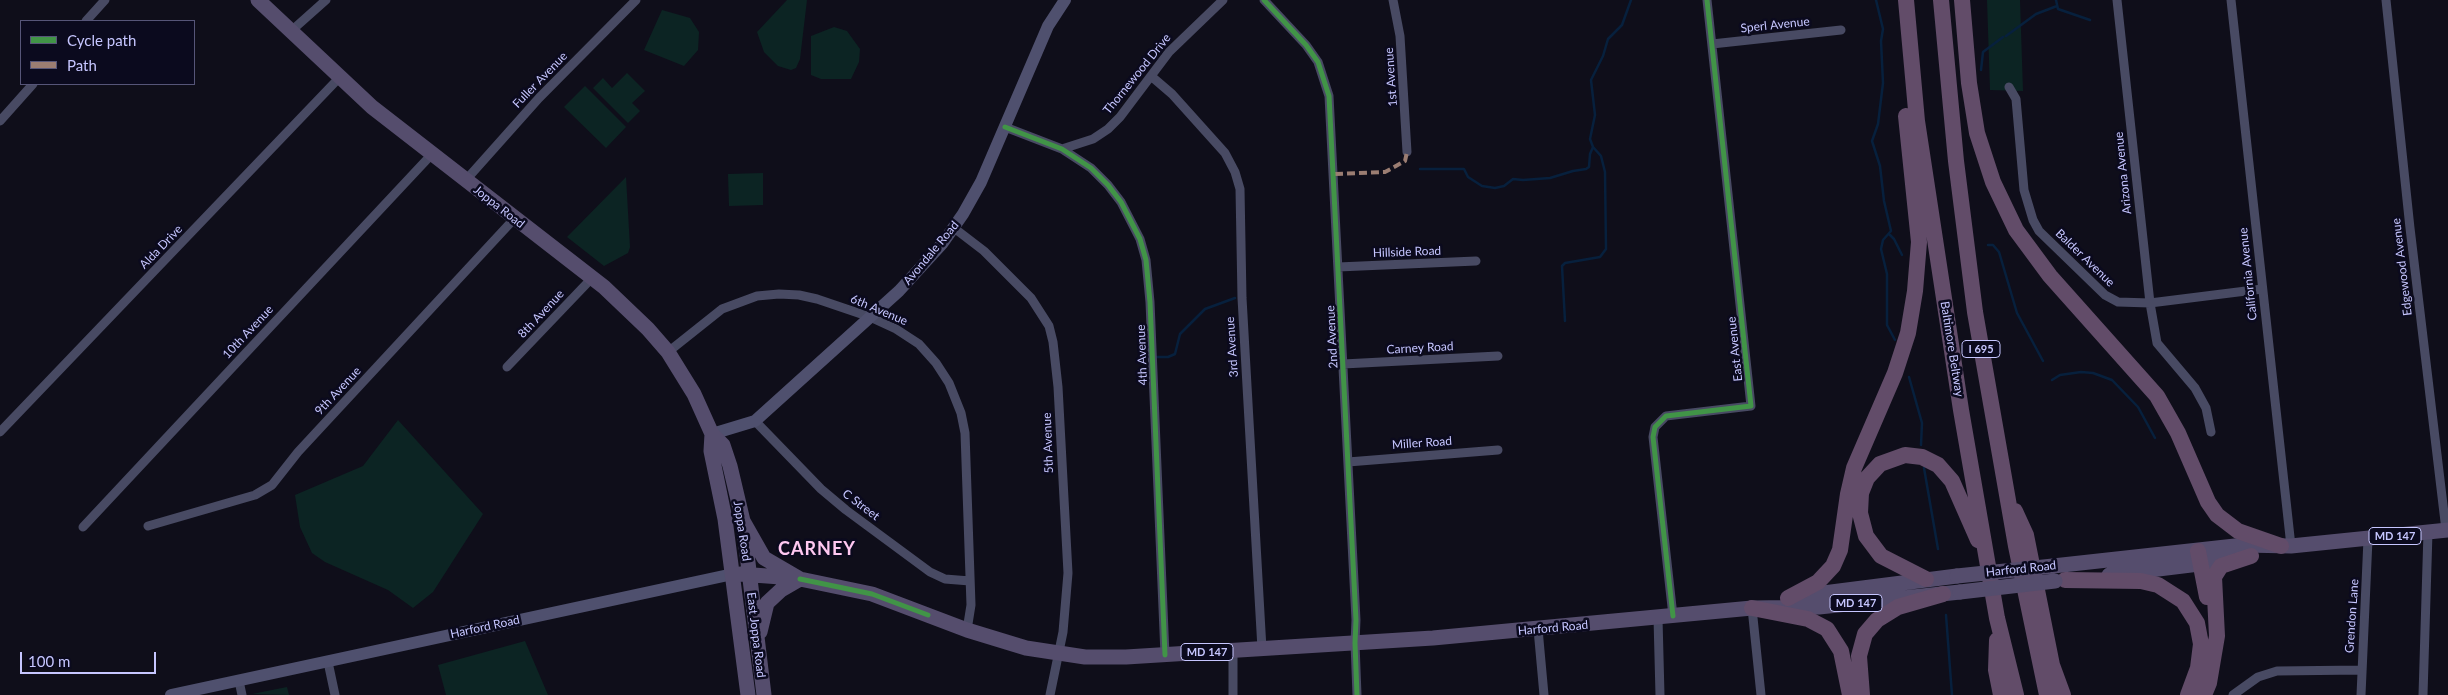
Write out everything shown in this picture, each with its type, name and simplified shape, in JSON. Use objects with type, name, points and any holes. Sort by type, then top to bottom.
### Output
[{"type":"highway","name":"I 695","points":[[1941,0],[1968,259],[2005,487],[2047,695]]},
{"type":"highway","points":[[1962,0],[1969,83],[1978,139],[1993,182],[2016,230],[2050,276],[2157,396],[2178,433],[2208,502],[2217,515],[2238,532],[2286,546]]},
{"type":"highway","points":[[1788,598],[1818,582],[1826,575],[1833,566],[1840,550],[1854,468],[1896,373],[1910,319],[1917,275],[1919,232],[1906,104],[1906,1]]},
{"type":"highway","name":"Baltimore Beltway","points":[[1906,1],[1918,121],[1961,410],[1997,618],[2016,695]]},
{"type":"highway","points":[[1926,580],[1881,556],[1866,536],[1862,524],[1860,501],[1863,485],[1880,464],[1898,456],[1922,456],[1944,470],[1952,482],[1988,562]]},
{"type":"highway","points":[[2005,487],[2026,535],[2052,665],[2063,695]]},
{"type":"highway","points":[[2204,695],[2209,683],[2217,636],[2214,577],[2221,566],[2252,556]]},
{"type":"highway","points":[[2199,558],[2216,646]]},
{"type":"highway","points":[[2058,576],[2141,580],[2158,585],[2183,601],[2197,623],[2201,644],[2198,668],[2188,695]]},
{"type":"highway","points":[[1862,695],[1859,656],[1865,634],[1886,614],[1898,607],[1943,594]]},
{"type":"highway","points":[[1752,608],[1808,618],[1827,629],[1841,652],[1850,695]]},
{"type":"highway","points":[[1997,618],[1996,670],[2001,695]]},
{"type":"main road","name":"Joppa Road","points":[[258,0],[339,78],[465,181],[592,278],[631,311],[668,352],[694,394],[712,434],[723,445],[743,521],[748,574]]},
{"type":"main road","name":"Joppa Road","points":[[712,434],[711,451],[724,510],[732,574]]},
{"type":"main road","points":[[743,521],[764,558],[800,579],[781,590],[768,603],[761,624],[758,648]]},
{"type":"main road","name":"Harford Road","points":[[2199,558],[2244,545],[2286,546],[2447,530]]},
{"type":"main road","name":"Harford Road","points":[[1354,643],[1538,629],[1752,608],[1819,607],[1960,592],[2058,576],[2199,558],[2252,556],[2286,546]]},
{"type":"main road","name":"Harford Road","points":[[732,574],[800,579]]},
{"type":"main road","name":"East Joppa Road","points":[[732,574],[748,695]]},
{"type":"main road","name":"East Joppa Road","points":[[748,574],[764,695]]},
{"type":"main road","name":"Harford Road","points":[[1752,608],[1788,598],[1957,576],[2058,576]]},
{"type":"main road","name":"MD 147","points":[[800,579],[872,594],[967,630],[1026,648],[1059,654],[1105,658],[1354,643]]},
{"type":"street","points":[[87,20],[105,0]]},
{"type":"street","points":[[290,32],[326,0]]},
{"type":"street","name":"Fuller Avenue","points":[[465,181],[539,98],[636,0]]},
{"type":"street","name":"Avondale Road","points":[[712,434],[755,421],[913,276],[954,228],[981,182],[1048,26],[1065,0]]},
{"type":"street","name":"Thornewood Drive","points":[[1062,149],[1076,146],[1105,132],[1120,117],[1182,38],[1223,0]]},
{"type":"street","name":"2nd Avenue","points":[[1264,0],[1318,62],[1327,86],[1333,147],[1356,620],[1354,643],[1357,695]]},
{"type":"street","name":"1st Avenue","points":[[1393,0],[1400,36],[1407,152]]},
{"type":"street","name":"East Avenue","points":[[1674,616],[1653,437],[1655,427],[1666,416],[1751,406],[1707,0]]},
{"type":"street","name":"Arizona Avenue","points":[[2117,0],[2150,303],[2157,343],[2195,388],[2206,408],[2211,432]]},
{"type":"street","name":"California Avenue","points":[[2231,0],[2262,289],[2286,546]]},
{"type":"street","name":"Edgewood Avenue","points":[[2386,0],[2409,218],[2447,530]]},
{"type":"street","name":"Sperl Avenue","points":[[1712,44],[1840,30]]},
{"type":"street","name":"3rd Avenue","points":[[1151,76],[1172,94],[1225,153],[1235,172],[1240,189],[1242,298],[1262,649]]},
{"type":"street","name":"Alda Drive","points":[[0,432],[339,78]]},
{"type":"street","points":[[0,121],[32,85]]},
{"type":"street","name":"Balder Avenue","points":[[2009,87],[2016,99],[2026,199],[2036,226],[2068,260],[2113,300],[2123,303],[2150,303],[2262,289]]},
{"type":"street","name":"4th Avenue","points":[[1004,127],[1062,149],[1091,168],[1108,184],[1132,220],[1146,260],[1165,655]]},
{"type":"street","name":"10th Avenue","points":[[83,527],[432,154]]},
{"type":"street","name":"9th Avenue","points":[[148,526],[255,495],[272,484],[298,452],[514,219]]},
{"type":"street","name":"5th Avenue","points":[[954,228],[984,251],[1030,298],[1049,326],[1053,342],[1058,386],[1068,573],[1064,632],[1050,695]]},
{"type":"street","name":"Hillside Road","points":[[1338,267],[1476,261]]},
{"type":"street","name":"8th Avenue","points":[[508,367],[592,278]]},
{"type":"street","name":"6th Avenue","points":[[668,352],[722,309],[746,299],[767,294],[799,295],[870,317],[896,329],[919,344],[942,372],[956,399],[965,433],[970,582],[970,619],[967,630]]},
{"type":"street","name":"Carney Road","points":[[1343,364],[1498,356]]},
{"type":"street","name":"C Street","points":[[755,421],[820,489],[846,510],[930,572],[945,579],[970,582]]},
{"type":"street","name":"Miller Road","points":[[1348,462],[1498,450]]},
{"type":"street","points":[[2423,695],[2428,532]]},
{"type":"street","name":"Grendon Lane","points":[[2360,695],[2368,539]]},
{"type":"street","name":"Harford Road","points":[[171,695],[732,574]]},
{"type":"street","points":[[1752,608],[1761,695]]},
{"type":"street","points":[[1658,618],[1660,695]]},
{"type":"street","points":[[1538,629],[1544,695]]},
{"type":"street","points":[[1232,651],[1233,695]]},
{"type":"street","points":[[328,662],[335,695]]},
{"type":"street","points":[[2234,695],[2258,677],[2277,671],[2361,670]]},
{"type":"street","points":[[239,681],[242,695]]},
{"type":"green space","points":[[787,0],[807,0],[800,59],[796,68],[791,70],[778,66],[764,52],[757,32]]},
{"type":"green space","points":[[1987,0],[2020,0],[2023,91],[1990,90]]},
{"type":"green space","points":[[662,10],[690,18],[699,32],[698,50],[684,66],[644,50]]},
{"type":"green space","points":[[834,27],[847,31],[860,49],[859,62],[851,79],[821,79],[811,75],[811,36]]},
{"type":"green space","points":[[627,73],[645,91],[632,103],[640,111],[628,123],[593,88],[603,78],[612,88]]},
{"type":"green space","points":[[585,86],[626,127],[606,148],[564,107]]},
{"type":"green space","points":[[763,173],[763,205],[729,206],[728,174]]},
{"type":"green space","points":[[626,177],[630,247],[628,253],[604,266],[567,237]]},
{"type":"green space","points":[[398,420],[483,514],[433,592],[413,608],[388,590],[325,562],[312,553],[300,527],[295,495],[363,466]]},
{"type":"green space","points":[[525,641],[548,695],[446,695],[438,665]]},
{"type":"green space","points":[[287,687],[289,695],[252,694]]},
{"type":"waterway","points":[[1565,321],[1562,266],[1565,263],[1600,257],[1606,249],[1605,172],[1601,156],[1593,147],[1590,139],[1595,115],[1591,80],[1603,56],[1608,39],[1622,25],[1631,0]]},
{"type":"waterway","points":[[1876,0],[1883,29],[1881,41],[1883,83],[1878,124],[1872,141],[1880,166],[1884,201],[1891,231],[1883,240],[1881,249],[1887,274],[1887,325],[1895,340]]},
{"type":"waterway","points":[[2056,0],[2058,9],[2090,20]]},
{"type":"waterway","points":[[2006,36],[2036,14],[2057,6]]},
{"type":"waterway","points":[[1981,70],[1983,52],[2003,37]]},
{"type":"waterway","points":[[1420,169],[1464,169],[1468,177],[1482,186],[1495,188],[1504,186],[1513,179],[1550,178],[1586,169],[1589,167],[1590,154],[1593,147]]},
{"type":"waterway","points":[[1890,235],[1902,255]]},
{"type":"waterway","points":[[1988,245],[1993,245],[1999,252],[2017,313],[2043,361]]},
{"type":"waterway","points":[[1157,357],[1168,357],[1175,354],[1180,334],[1205,309],[1235,298]]},
{"type":"waterway","points":[[2052,380],[2060,375],[2081,372],[2093,373],[2112,380],[2138,407],[2155,438]]},
{"type":"waterway","points":[[1909,377],[1922,423],[1921,445]]},
{"type":"waterway","points":[[1924,468],[1938,549]]},
{"type":"waterway","points":[[1946,615],[1952,695]]},
{"type":"marked path","points":[[1335,174],[1385,172],[1405,161],[1407,152]]},
{"type":"cycle path","points":[[1264,0],[1306,45],[1318,62],[1329,96],[1356,620],[1357,695]]},
{"type":"cycle path","points":[[1673,616],[1653,437],[1655,427],[1666,416],[1751,406],[1707,0]]},
{"type":"cycle path","points":[[1005,127],[1062,149],[1091,168],[1121,202],[1140,239],[1146,260],[1150,302],[1165,655]]},
{"type":"cycle path","points":[[800,579],[872,594],[928,615]]},
{"type":"district","name":"CARNEY","points":[[817,549]]}]
